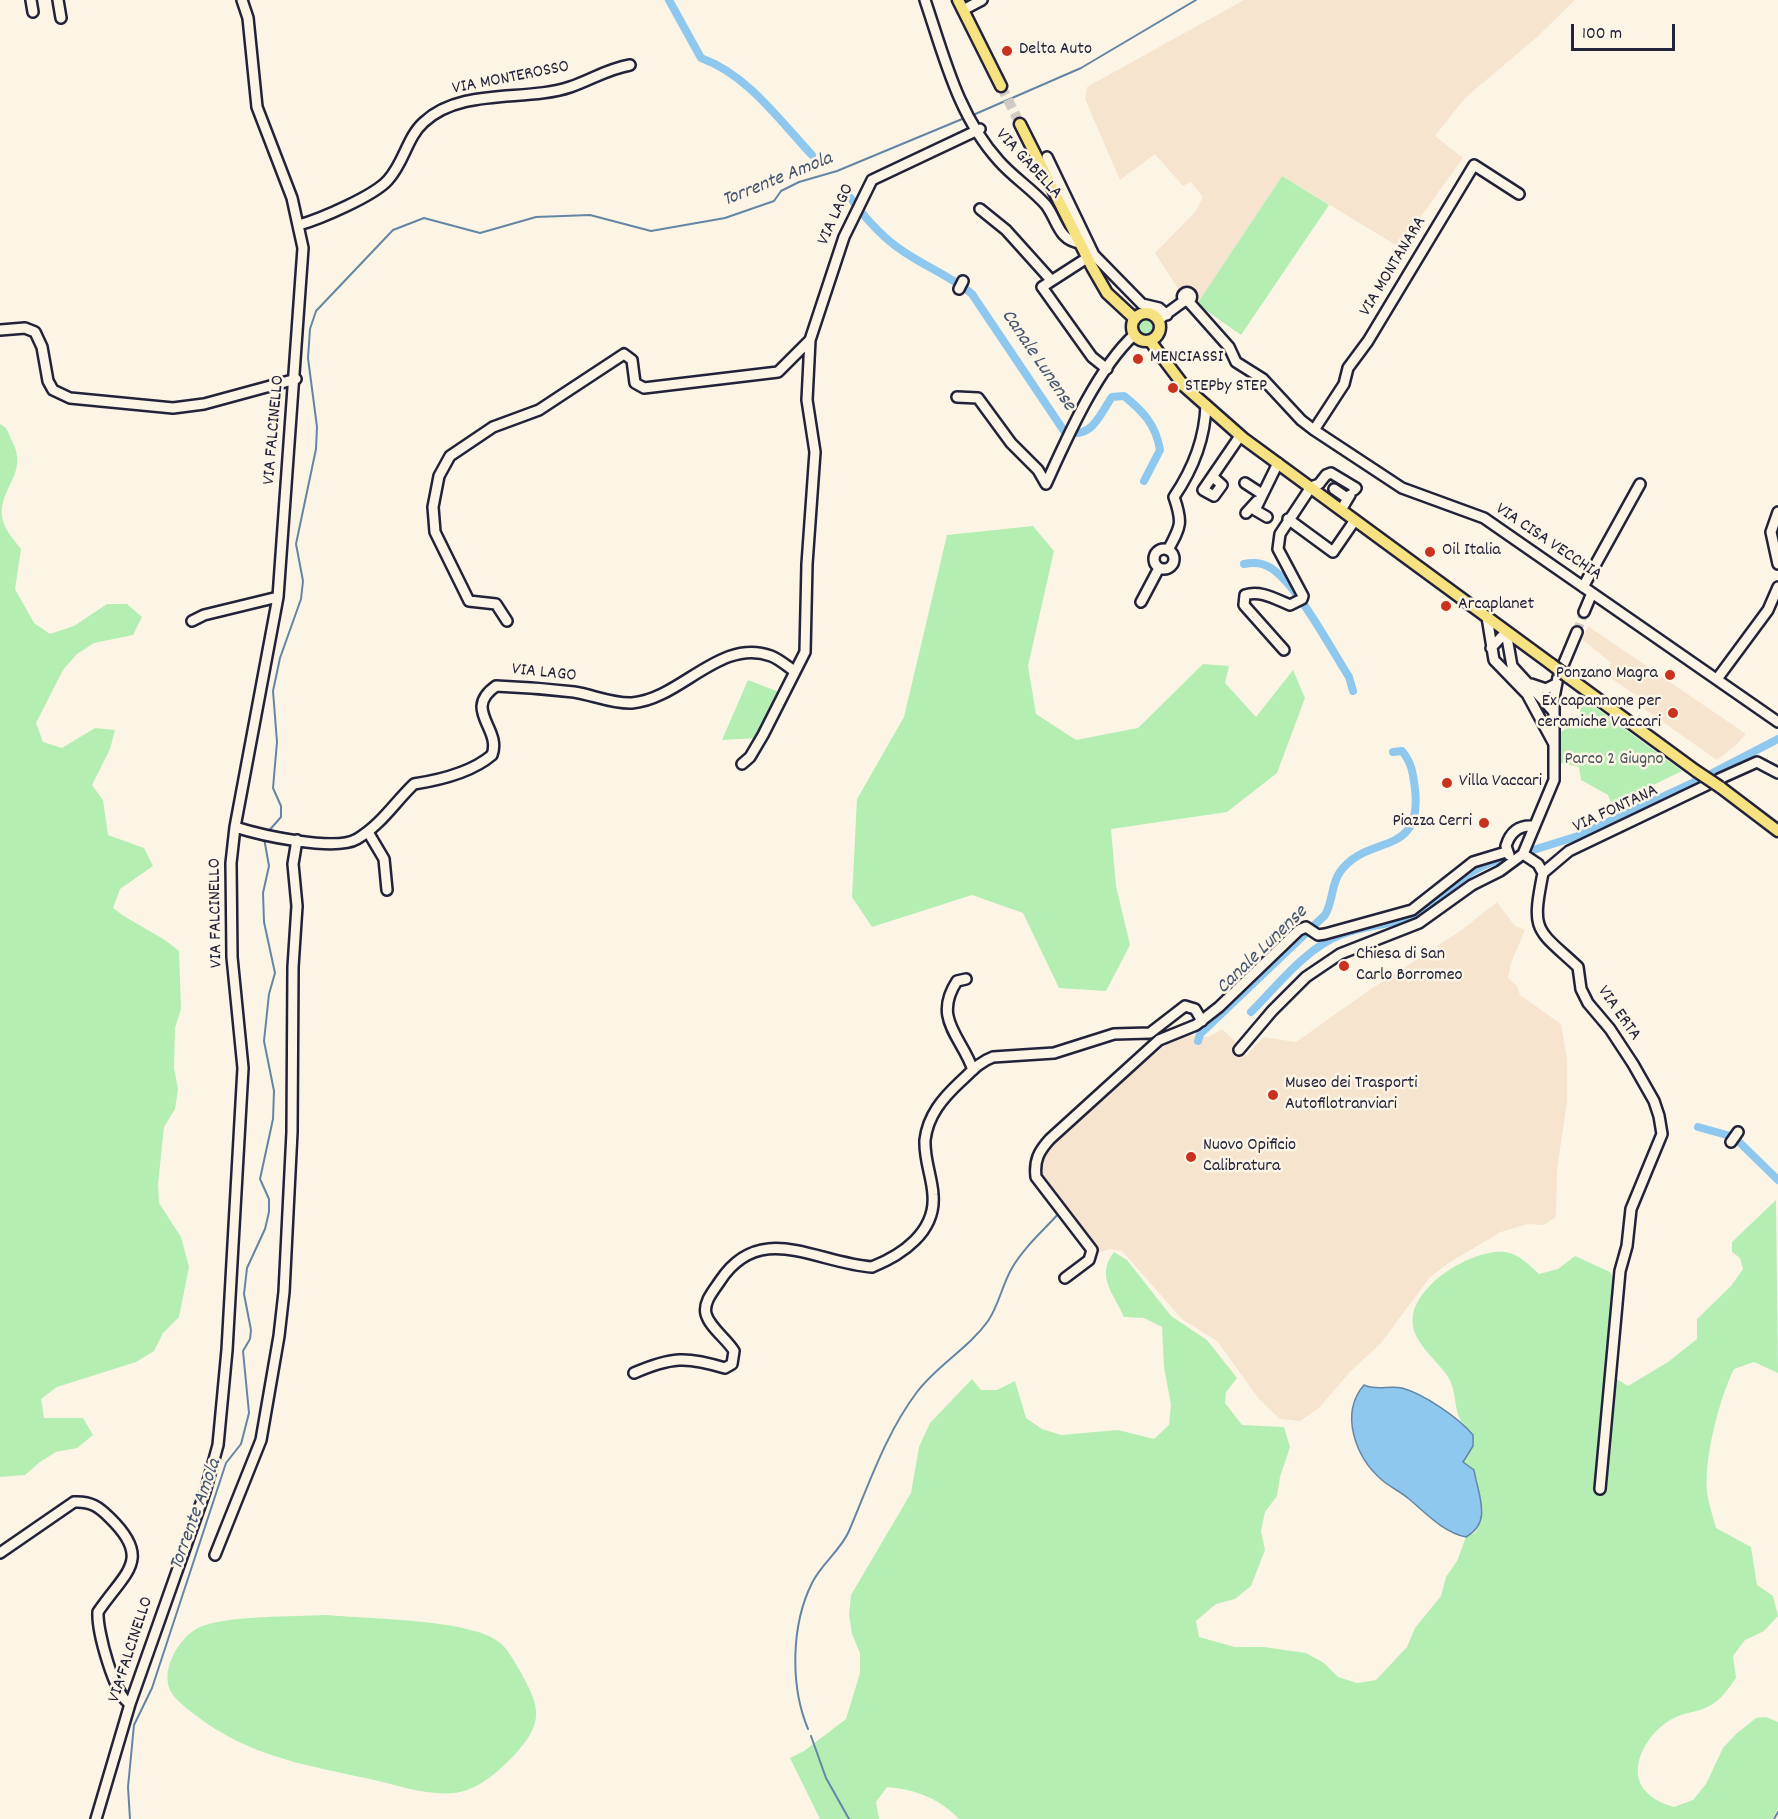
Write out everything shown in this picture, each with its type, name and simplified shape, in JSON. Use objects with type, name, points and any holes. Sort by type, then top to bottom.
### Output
[{"type":"main road","points":[[965,4],[1001,86]]},
{"type":"main road","points":[[1020,124],[1107,293],[1135,319]]},
{"type":"main road","points":[[1150,341],[1159,332],[1162,317],[1149,313],[1141,314],[1135,319],[1132,328],[1134,335],[1141,340],[1150,341],[1184,386],[1240,436],[1278,463],[1329,481],[1341,510],[1551,664],[1561,680],[1696,771],[1719,783],[1778,831]]},
{"type":"street","points":[[31,0],[33,12]]},
{"type":"street","points":[[58,0],[62,18]]},
{"type":"street","name":"VIA FALCINELLO","points":[[96,1819],[130,1704],[205,1492],[218,1445],[228,1350],[243,1068],[232,957],[231,862],[278,597],[296,379],[303,258],[298,225],[282,170],[257,106],[248,18],[242,0]]},
{"type":"street","name":"VIA GABELLA","points":[[925,0],[960,105],[999,161],[1046,205],[1064,237],[1069,242],[1080,243]]},
{"type":"street","points":[[965,4],[982,0]]},
{"type":"street","name":"VIA MONTEROSSO","points":[[298,225],[320,219],[387,182],[424,122],[444,110],[488,98],[564,89],[613,68],[630,65]]},
{"type":"street","name":"VIA LAGO","points":[[742,764],[750,757],[763,735],[805,652],[808,616],[807,564],[815,452],[807,400],[810,340],[826,286],[854,216],[872,180],[976,130]]},
{"type":"street","points":[[1047,157],[1094,255],[1142,304],[1159,308],[1162,317]]},
{"type":"street","name":"VIA MONTANARA","points":[[1314,430],[1344,384],[1348,368],[1368,341],[1474,165],[1519,194]]},
{"type":"street","points":[[980,209],[1006,230],[1051,280]]},
{"type":"street","points":[[1087,258],[1042,287],[1092,357],[1107,369]]},
{"type":"street","name":"VIA CISA VECCHIA","points":[[1162,317],[1186,301],[1229,347],[1236,362],[1263,379],[1301,420],[1314,430],[1402,488],[1484,518],[1778,722]]},
{"type":"street","points":[[0,330],[25,328],[35,332],[42,346],[48,381],[53,390],[69,398],[173,408],[204,404],[296,379]]},
{"type":"street","points":[[957,397],[978,398],[1011,443],[1038,470],[1046,484],[1072,431],[1107,369],[1134,335]]},
{"type":"street","name":"VIA LAGO","points":[[507,621],[496,604],[469,601],[435,532],[433,507],[439,476],[450,456],[493,427],[539,410],[624,354],[632,360],[635,383],[644,388],[778,372],[810,340]]},
{"type":"street","points":[[1168,550],[1181,527],[1181,518],[1174,497],[1198,452],[1205,428],[1206,405]]},
{"type":"street","points":[[1213,477],[1240,436]]},
{"type":"street","points":[[1267,517],[1255,510],[1278,463]]},
{"type":"street","points":[[1284,650],[1244,605],[1245,595],[1253,593],[1299,601],[1303,596],[1278,549],[1280,534],[1288,519],[1329,481],[1356,488],[1341,510]]},
{"type":"street","points":[[1245,483],[1262,496]]},
{"type":"street","points":[[1583,587],[1640,484]]},
{"type":"street","points":[[1246,513],[1262,496]]},
{"type":"street","points":[[1778,512],[1771,532],[1778,564]]},
{"type":"street","points":[[1288,519],[1333,552],[1355,520]]},
{"type":"street","points":[[1162,549],[1168,550],[1173,555],[1172,565],[1166,569],[1159,568],[1154,561],[1155,554],[1162,549]]},
{"type":"street","points":[[1141,602],[1159,568]]},
{"type":"street","points":[[1717,679],[1768,610],[1778,587]]},
{"type":"street","points":[[1584,612],[1593,593]]},
{"type":"street","points":[[192,621],[204,615],[278,597]]},
{"type":"street","points":[[1487,617],[1494,660],[1527,694],[1555,746]]},
{"type":"street","points":[[1491,648],[1506,632]]},
{"type":"street","points":[[1506,632],[1512,666],[1554,712]]},
{"type":"street","points":[[1564,663],[1577,632]]},
{"type":"street","points":[[1510,653],[1525,645]]},
{"type":"street","name":"VIA LAGO","points":[[238,828],[319,844],[339,844],[356,840],[397,805],[414,784],[447,777],[478,765],[492,755],[494,740],[485,721],[482,705],[488,692],[496,686],[573,692],[634,703],[649,699],[688,681],[728,656],[765,654],[773,656],[794,670]]},
{"type":"street","points":[[1526,682],[1546,689],[1561,680]]},
{"type":"street","points":[[1239,1050],[1299,984],[1331,959],[1419,923],[1472,885],[1523,854],[1533,826],[1552,789],[1555,746],[1554,712],[1561,680]]},
{"type":"street","points":[[1538,714],[1554,712]]},
{"type":"street","points":[[1719,783],[1757,762],[1778,773]]},
{"type":"street","name":"VIA FONTANA","points":[[1543,873],[1569,851],[1707,785]]},
{"type":"street","points":[[1513,862],[1506,852],[1506,846],[1512,833],[1526,826],[1533,826]]},
{"type":"street","points":[[368,832],[384,859],[387,890]]},
{"type":"street","points":[[215,1555],[261,1440],[279,1336],[284,1292],[292,1132],[293,967],[297,906],[293,864],[294,839]]},
{"type":"street","points":[[1065,1278],[1089,1260],[1092,1248],[1036,1178],[1035,1167],[1039,1152],[1050,1139],[1159,1040],[1185,1031],[1202,1021],[1299,930],[1325,934],[1412,910],[1432,897],[1473,862],[1506,852]]},
{"type":"street","points":[[1523,854],[1538,864],[1543,873]]},
{"type":"street","name":"VIA ERTA","points":[[1543,873],[1537,909],[1540,931],[1555,949],[1578,967],[1581,988],[1588,1003],[1610,1029],[1654,1101],[1662,1134],[1631,1209],[1627,1246],[1620,1271],[1600,1489]]},
{"type":"street","points":[[966,980],[957,981],[946,1009],[953,1031],[973,1070]]},
{"type":"street","points":[[634,1373],[671,1359],[697,1360],[725,1368],[732,1364],[734,1352],[707,1317],[706,1305],[728,1269],[743,1255],[756,1249],[774,1248],[872,1267],[915,1242],[924,1232],[933,1202],[926,1168],[925,1139],[932,1117],[941,1099],[983,1060],[993,1057],[1054,1053],[1114,1034],[1150,1033],[1185,1006],[1195,1009],[1202,1021]]},
{"type":"street","points":[[1731,1142],[1738,1132]]},
{"type":"street","points":[[0,1553],[74,1502],[97,1506],[128,1536],[133,1545],[131,1565],[98,1612],[98,1619],[102,1646],[116,1684],[125,1702],[130,1704]]},
{"type":"shaded area","points":[[1244,0],[1575,0],[1536,38],[1465,98],[1435,136],[1463,158],[1399,247],[1282,176],[1197,304],[1181,293],[1155,253],[1196,211],[1203,197],[1191,182],[1183,186],[1155,154],[1120,180],[1085,99],[1087,87]]},
{"type":"shaded area","points":[[1588,626],[1746,734],[1717,760],[1644,709],[1645,701],[1606,675],[1611,663],[1582,639]]},
{"type":"shaded area","points":[[1497,902],[1515,926],[1525,930],[1511,963],[1508,978],[1517,986],[1520,995],[1561,1024],[1567,1059],[1567,1102],[1557,1170],[1556,1217],[1544,1225],[1528,1224],[1501,1232],[1450,1262],[1430,1277],[1381,1343],[1350,1372],[1319,1408],[1300,1421],[1280,1419],[1259,1399],[1217,1341],[1182,1319],[1122,1251],[1110,1249],[1096,1254],[1095,1245],[1042,1184],[1037,1167],[1048,1146],[1057,1136],[1168,1043],[1188,1035],[1209,1037],[1222,1029],[1237,1043],[1234,1046],[1246,1056],[1263,1037],[1296,1042],[1368,991],[1459,932]]},
{"type":"green space","points":[[1282,176],[1329,205],[1241,335],[1197,304]]},
{"type":"green space","points":[[1146,314],[1155,318],[1159,327],[1155,336],[1146,340],[1137,336],[1133,327],[1137,318]]},
{"type":"green space","points":[[0,424],[8,432],[16,451],[17,461],[16,470],[5,496],[2,516],[12,538],[21,549],[15,589],[34,623],[50,634],[74,626],[107,604],[127,604],[142,617],[133,635],[94,643],[77,654],[63,670],[36,723],[43,742],[62,748],[95,728],[115,730],[110,749],[92,785],[103,800],[108,835],[144,848],[153,866],[120,889],[113,908],[179,951],[181,1009],[175,1028],[174,1068],[178,1089],[175,1109],[164,1127],[158,1184],[159,1203],[181,1237],[189,1267],[179,1317],[163,1333],[154,1351],[136,1362],[57,1387],[41,1399],[44,1418],[83,1418],[93,1435],[77,1448],[56,1452],[25,1475],[0,1477]]},
{"type":"green space","points":[[1033,526],[1054,551],[1028,666],[1036,714],[1076,740],[1138,728],[1203,664],[1229,666],[1225,683],[1256,717],[1293,670],[1305,698],[1277,773],[1227,812],[1111,829],[1116,886],[1130,945],[1106,991],[1059,988],[1023,913],[972,895],[872,927],[852,897],[857,799],[904,717],[947,535]]},
{"type":"green space","points":[[748,680],[779,692],[759,738],[722,740]]},
{"type":"green space","name":"Parco 2 Giugno","points":[[1583,702],[1588,702],[1682,771],[1612,805],[1608,795],[1581,780],[1579,767],[1561,763],[1561,732],[1577,721]]},
{"type":"green space","points":[[1776,1200],[1778,1373],[1754,1362],[1734,1369],[1723,1396],[1710,1446],[1707,1491],[1716,1528],[1751,1547],[1757,1585],[1773,1596],[1778,1616],[1764,1631],[1745,1640],[1733,1656],[1736,1678],[1722,1696],[1707,1707],[1664,1724],[1649,1739],[1638,1769],[1643,1788],[1657,1800],[1674,1807],[1693,1800],[1706,1784],[1723,1748],[1756,1718],[1766,1717],[1778,1722],[1778,1809],[1772,1819],[959,1819],[944,1806],[926,1796],[887,1787],[876,1802],[879,1819],[820,1819],[790,1758],[804,1751],[846,1719],[860,1673],[860,1653],[852,1634],[849,1615],[851,1595],[911,1493],[919,1447],[930,1423],[972,1379],[981,1390],[997,1390],[1015,1381],[1026,1418],[1042,1429],[1061,1435],[1118,1430],[1154,1439],[1169,1425],[1171,1405],[1164,1367],[1162,1327],[1144,1318],[1124,1317],[1111,1293],[1106,1277],[1106,1269],[1114,1252],[1127,1260],[1171,1316],[1207,1340],[1237,1378],[1226,1392],[1225,1403],[1242,1425],[1284,1427],[1290,1447],[1280,1477],[1277,1496],[1265,1512],[1261,1531],[1265,1550],[1251,1586],[1235,1599],[1216,1604],[1196,1621],[1199,1637],[1235,1647],[1264,1647],[1306,1653],[1324,1663],[1338,1677],[1357,1683],[1376,1680],[1407,1647],[1415,1628],[1441,1596],[1446,1577],[1457,1561],[1466,1537],[1476,1532],[1483,1509],[1478,1498],[1474,1470],[1463,1462],[1473,1435],[1461,1422],[1448,1377],[1424,1349],[1415,1333],[1413,1315],[1425,1291],[1449,1270],[1463,1262],[1492,1252],[1515,1255],[1539,1274],[1558,1269],[1575,1256],[1610,1272],[1618,1289],[1607,1358],[1612,1376],[1628,1386],[1668,1362],[1697,1339],[1697,1319],[1731,1286],[1743,1269],[1740,1258],[1732,1252],[1732,1242]]},
{"type":"green space","points":[[326,1615],[443,1624],[485,1634],[505,1648],[526,1683],[535,1703],[536,1713],[532,1731],[512,1758],[481,1783],[456,1793],[433,1793],[314,1767],[256,1749],[201,1720],[173,1695],[168,1677],[173,1656],[185,1638],[200,1627],[244,1618]]},
{"type":"water","points":[[1364,1385],[1374,1388],[1397,1387],[1420,1395],[1459,1421],[1473,1435],[1473,1446],[1463,1462],[1474,1470],[1482,1507],[1479,1524],[1466,1537],[1436,1522],[1406,1496],[1382,1480],[1365,1460],[1358,1448],[1352,1422],[1353,1409]]},
{"type":"waterway","name":"Canale Lunense","points":[[669,0],[701,58],[734,75],[748,87],[775,113],[812,155]]},
{"type":"waterway","name":"Torrente Amola","points":[[973,115],[1081,68],[1196,0]]},
{"type":"waterway","name":"Torrente Amola","points":[[267,833],[281,817],[281,806],[273,788],[277,742],[273,691],[280,658],[301,599],[303,581],[296,544],[316,449],[317,427],[308,358],[310,329],[316,311],[393,230],[424,218],[480,233],[536,217],[590,215],[651,231],[725,218],[774,201],[781,191],[799,182],[837,171],[967,117]]},
{"type":"waterway","name":"Canale Lunense","points":[[847,193],[870,222],[890,241],[972,294],[1064,431],[1074,433],[1088,429],[1098,419],[1112,397],[1124,396],[1137,407],[1152,426],[1160,450],[1144,481]]},
{"type":"waterway","name":"Canale Lunense","points":[[1244,564],[1258,563],[1268,566],[1292,589],[1349,677],[1353,691]]},
{"type":"waterway","points":[[1530,851],[1578,836],[1697,781],[1778,739]]},
{"type":"waterway","name":"Canale Lunense","points":[[1198,1041],[1200,1034],[1325,915],[1337,877],[1351,860],[1402,836],[1410,826],[1415,811],[1413,774],[1402,751],[1393,752]]},
{"type":"waterway","name":"Torrente Amola","points":[[130,1819],[128,1787],[134,1725],[152,1688],[226,1463],[241,1444],[249,1413],[243,1351],[250,1339],[251,1330],[244,1294],[247,1268],[265,1229],[269,1212],[269,1199],[260,1179],[273,1119],[274,1091],[264,1041],[269,994],[275,973],[264,922],[263,893],[269,866],[264,838]]},
{"type":"waterway","points":[[1251,1012],[1292,969],[1327,941],[1349,932],[1397,921],[1415,914],[1475,870],[1499,860]]},
{"type":"waterway","name":"Canale Lunense","points":[[1698,1127],[1734,1137],[1778,1180]]},
{"type":"waterway","points":[[808,1729],[798,1694],[795,1656],[800,1617],[812,1583],[849,1531],[879,1459],[906,1408],[925,1382],[971,1340],[988,1321],[1017,1260],[1060,1212]]},
{"type":"waterway","points":[[811,1736],[826,1778],[849,1819]]},
{"type":"waterway","points":[[1774,1819],[1778,1812]]},
{"type":"tunnel","points":[[1001,86],[1020,124]]},
{"type":"tunnel","points":[[1331,478],[1338,484]]},
{"type":"tunnel","points":[[1577,632],[1584,612]]},
{"type":"place","name":"Delta Auto","points":[[1007,51]]},
{"type":"place","name":"MENCIASSI","points":[[1138,359]]},
{"type":"place","name":"STEPby STEP","points":[[1173,388]]},
{"type":"place","name":"Oil Italia","points":[[1430,552]]},
{"type":"place","name":"Arcaplanet","points":[[1446,606]]},
{"type":"place","name":"Ponzano Magra","points":[[1670,675]]},
{"type":"place","name":"Ex capannone per ceramiche Vaccari","points":[[1673,713]]},
{"type":"place","name":"Villa Vaccari","points":[[1447,783]]},
{"type":"place","name":"Piazza Cerri","points":[[1484,823]]},
{"type":"place","name":"Chiesa di San Carlo Borromeo","points":[[1344,966]]},
{"type":"place","name":"Museo dei Trasporti Autofilotranviari","points":[[1273,1095]]},
{"type":"place","name":"Nuovo Opificio Calibratura","points":[[1191,1157]]}]
